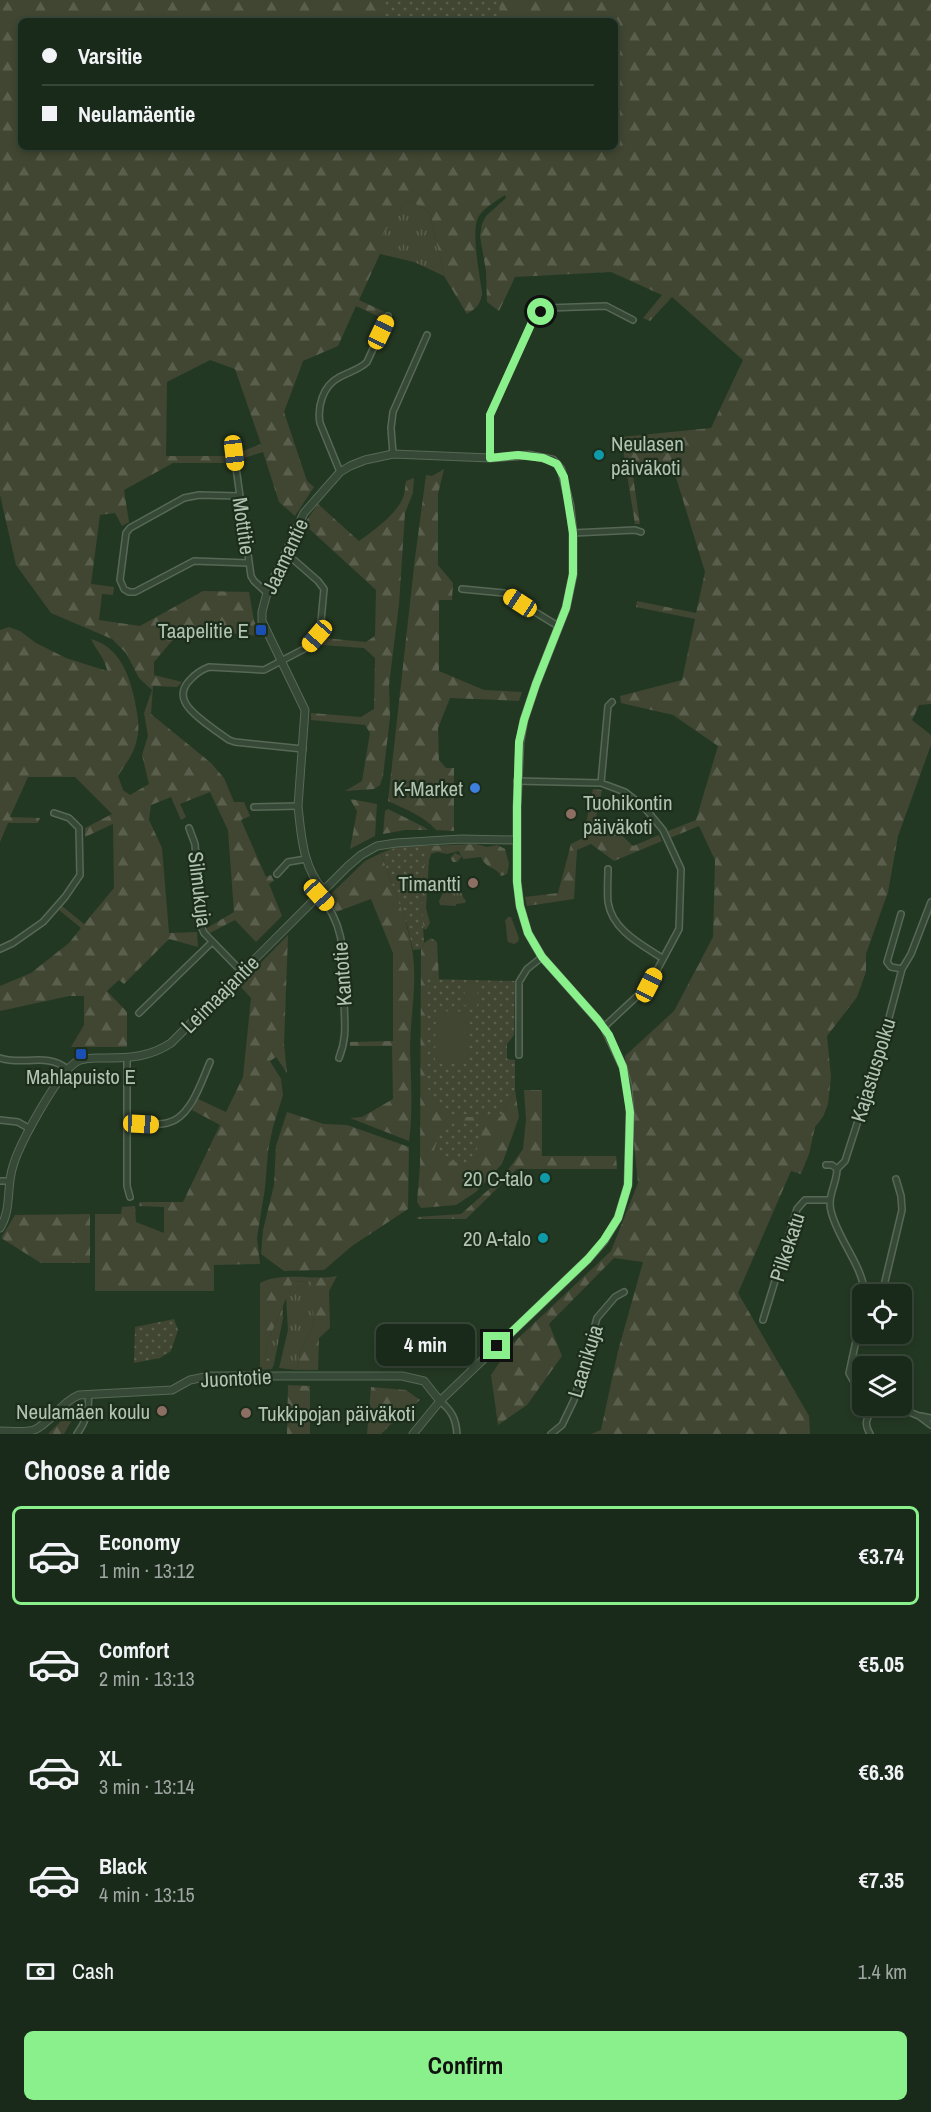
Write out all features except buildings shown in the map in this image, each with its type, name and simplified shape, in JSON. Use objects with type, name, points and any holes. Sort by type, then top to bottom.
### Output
[{"type":"street","points":[[490,458],[490,415],[533,320],[541,312],[547,308],[606,306],[633,320]]},
{"type":"street","points":[[340,472],[320,423],[321,400],[334,380],[367,362],[388,316]]},
{"type":"street","points":[[393,454],[391,428],[393,412],[427,334]]},
{"type":"street","name":"Mottitie","points":[[234,453],[249,563],[254,581],[267,593]]},
{"type":"street","name":"Jaamantie","points":[[322,892],[306,859],[298,806],[305,710],[262,621],[267,593],[304,513],[340,472],[365,460],[393,454],[490,458],[529,455],[553,460],[557,464],[564,477],[573,533]]},
{"type":"street","points":[[239,496],[199,495],[184,498],[135,524],[126,533],[120,580],[124,589],[135,592],[194,561],[249,563]]},
{"type":"street","points":[[412,1434],[440,1401],[588,1259],[618,1218],[628,1185],[630,1112],[623,1067],[604,1027],[542,957],[528,933],[520,906],[517,882],[517,781],[519,742],[524,720],[571,589],[573,533],[635,530],[641,532]]},
{"type":"street","points":[[286,553],[324,589],[321,627],[317,636],[304,649],[264,670],[209,667],[203,669],[184,686],[185,702],[222,735],[235,742],[303,749]]},
{"type":"street","points":[[462,589],[504,592],[558,626]]},
{"type":"street","points":[[601,783],[610,704]]},
{"type":"street","points":[[517,781],[601,783],[625,792],[644,807],[663,830],[681,869],[679,928],[649,985],[604,1027]]},
{"type":"street","points":[[254,807],[298,806]]},
{"type":"street","points":[[0,949],[13,944],[43,922],[65,897],[80,875],[79,828],[69,818],[54,813]]},
{"type":"street","name":"Silmukuja","points":[[189,828],[195,844],[201,926],[212,942],[242,972]]},
{"type":"street","name":"Leimaajantie","points":[[67,1069],[83,1059],[127,1058],[149,1054],[171,1043],[322,892],[361,855],[377,846],[461,839],[516,840]]},
{"type":"street","points":[[277,874],[288,862],[306,859]]},
{"type":"street","points":[[608,868],[608,902],[614,921],[623,931],[662,958]]},
{"type":"street","name":"Kantotie","points":[[322,892],[336,920],[344,953],[346,1041],[339,1058]]},
{"type":"street","name":"Kajastuspolku","points":[[830,1200],[837,1169],[846,1161],[878,1059],[902,969],[911,954],[931,902]]},
{"type":"street","points":[[901,914],[887,962],[891,967],[902,969]]},
{"type":"street","points":[[139,1013],[212,942]]},
{"type":"street","points":[[519,1055],[519,982],[527,969],[542,957]]},
{"type":"street","points":[[0,1058],[46,1060],[67,1069],[30,1129],[13,1165],[9,1181],[8,1208],[0,1228]]},
{"type":"street","points":[[127,1058],[127,1186],[130,1197]]},
{"type":"street","points":[[128,1123],[169,1123],[177,1118],[193,1100],[210,1062]]},
{"type":"street","points":[[0,1120],[18,1122],[30,1129]]},
{"type":"street","points":[[826,1165],[832,1165],[837,1169]]},
{"type":"street","points":[[884,1284],[902,1210],[896,1179]]},
{"type":"street","points":[[0,1182],[9,1181]]},
{"type":"street","name":"Pilkekatu","points":[[763,1320],[797,1209],[805,1200],[830,1200]]},
{"type":"street","points":[[830,1200],[833,1217],[862,1284]]},
{"type":"street","name":"Laanikuja","points":[[552,1434],[562,1425],[573,1400],[597,1318],[615,1297],[624,1292]]},
{"type":"street","points":[[852,1358],[849,1373],[852,1378]]},
{"type":"street","name":"Juontotie","points":[[0,1431],[36,1429],[73,1397],[88,1394],[172,1390],[190,1380],[210,1376],[402,1376],[424,1381],[440,1401]]},
{"type":"street","points":[[77,1434],[88,1411],[88,1394]]},
{"type":"street","points":[[440,1401],[453,1413],[457,1434]]},
{"type":"street","points":[[912,1413],[931,1418]]},
{"type":"street","points":[[869,1416],[866,1426],[870,1434]]},
{"type":"street","points":[[919,1416],[931,1425]]},
{"type":"green space","points":[[0,0],[931,0],[931,704],[919,705],[912,720],[931,735],[931,745],[898,836],[888,892],[866,954],[866,972],[857,997],[827,1036],[831,1077],[828,1104],[823,1117],[815,1127],[809,1154],[801,1174],[791,1171],[738,1293],[809,1416],[810,1434],[591,1434],[601,1430],[618,1351],[643,1262],[614,1258],[549,1324],[562,1356],[527,1405],[498,1425],[491,1375],[512,1344],[611,1251],[638,1183],[625,1056],[674,1011],[713,937],[715,860],[699,826],[670,838],[668,831],[696,820],[718,746],[673,715],[621,703],[620,696],[682,680],[695,619],[636,607],[637,601],[696,613],[705,572],[675,474],[633,476],[640,524],[635,524],[621,437],[711,428],[743,360],[672,297],[650,321],[643,318],[662,295],[611,272],[515,277],[499,311],[487,302],[486,271],[480,236],[486,216],[506,198],[505,195],[484,210],[476,222],[475,242],[482,292],[478,305],[467,314],[444,276],[430,213],[408,199],[374,247],[380,254],[359,300],[385,312],[382,318],[356,306],[338,346],[303,361],[284,412],[307,481],[314,487],[295,516],[279,502],[263,452],[241,459],[240,452],[261,444],[235,369],[210,360],[167,382],[166,456],[226,456],[227,463],[173,463],[124,490],[129,522],[122,526],[115,513],[100,515],[91,584],[114,587],[113,595],[102,594],[99,620],[140,626],[203,591],[249,592],[254,621],[262,636],[182,629],[154,662],[154,675],[182,682],[177,687],[153,686],[151,714],[211,763],[224,778],[234,802],[244,802],[250,816],[241,820],[266,877],[271,875],[274,881],[269,884],[282,916],[256,942],[235,920],[210,933],[207,931],[207,928],[234,912],[228,830],[210,792],[180,804],[186,817],[181,820],[171,797],[151,805],[149,820],[162,848],[169,933],[197,932],[198,947],[169,939],[124,984],[119,980],[107,991],[127,1012],[127,1047],[71,1047],[84,1025],[84,996],[69,996],[0,1011],[0,986],[31,973],[69,943],[81,928],[59,910],[62,906],[84,924],[114,888],[113,824],[85,837],[85,828],[112,814],[75,777],[28,777],[10,817],[40,818],[38,823],[8,823],[0,842],[0,630],[9,627],[20,631],[36,643],[66,658],[107,671],[91,639],[115,654],[129,678],[138,720],[135,747],[118,776],[123,790],[130,795],[149,784],[142,755],[148,736],[144,713],[152,690],[139,678],[126,653],[112,639],[51,613],[16,565],[0,495]]},
{"type":"green space","points":[[379,0],[499,0],[500,18],[386,18]]},
{"type":"green space","points":[[408,199],[430,213],[444,276],[414,262],[380,254],[373,247]]},
{"type":"green space","points":[[444,469],[438,494],[438,565],[453,583],[452,600],[439,600],[439,671],[484,690],[522,692],[519,701],[450,698],[438,728],[439,760],[446,768],[454,768],[454,831],[436,830],[420,817],[388,801],[426,475],[432,476]]},
{"type":"green space","points":[[414,478],[413,493],[405,513],[399,604],[389,685],[390,718],[383,776],[380,785],[374,789],[345,791],[362,781],[370,733],[365,725],[311,720],[311,713],[361,717],[374,709],[375,658],[364,648],[322,645],[323,638],[366,642],[375,636],[376,590],[304,524],[318,504],[359,541],[394,512],[403,498],[406,481]]},
{"type":"green space","points":[[593,789],[602,790],[595,822],[611,825],[633,846],[659,835],[662,841],[614,861],[591,844],[577,850],[574,899],[527,906],[525,897],[558,893],[571,844],[583,838]]},
{"type":"green space","points":[[350,799],[377,804],[375,836],[350,849],[357,811]]},
{"type":"green space","points":[[388,809],[428,830],[405,830],[383,834],[385,811]]},
{"type":"green space","points":[[476,844],[487,847],[497,845],[505,849],[509,864],[507,874],[501,876],[481,857],[463,859],[462,856],[457,862],[453,862],[450,858],[455,853],[461,856],[459,851],[431,854],[426,908],[430,923],[426,930],[419,925],[386,854],[388,850],[401,847]]},
{"type":"green space","points":[[400,846],[425,846],[422,907],[424,943],[421,949],[413,950],[407,925],[381,853]]},
{"type":"green space","points":[[381,853],[410,937],[414,961],[410,1037],[409,1141],[350,1118],[362,1117],[393,1099],[392,1046],[350,1046],[350,1042],[393,1041],[393,953],[371,899],[336,912],[328,897],[365,861]]},
{"type":"green space","points":[[445,888],[459,888],[466,900],[465,903],[456,904],[456,906],[440,905],[439,901]]},
{"type":"green space","points":[[511,917],[519,938],[514,944],[508,942],[505,921]]},
{"type":"green space","points":[[288,935],[284,1044],[287,1073],[276,1057],[270,1061],[281,1079],[283,1095],[268,1151],[257,1238],[260,1264],[214,1265],[214,1291],[95,1291],[95,1214],[121,1214],[122,1207],[135,1206],[136,1222],[164,1233],[164,1207],[139,1206],[140,1202],[183,1202],[220,1125],[192,1110],[198,1099],[226,1112],[243,1077],[251,998],[239,985]]},
{"type":"green space","points":[[431,938],[437,942],[439,980],[427,980],[500,1117],[515,1090],[519,1117],[502,1164],[476,1192],[456,1205],[421,1208],[417,1202],[420,1166],[421,949],[424,943]]},
{"type":"green space","points":[[427,979],[515,981],[514,1035],[507,1044],[507,1059],[515,1060],[515,1090],[500,1117],[447,1117],[426,1086]]},
{"type":"green space","points":[[465,983],[478,984],[477,1006],[464,1005]]},
{"type":"green space","points":[[436,1011],[470,1012],[468,1064],[435,1062]]},
{"type":"green space","points":[[524,1090],[542,1090],[542,1156],[616,1156],[617,1169],[517,1169],[466,1219],[417,1219],[417,1217],[461,1214],[503,1177],[523,1149],[526,1120]]},
{"type":"green space","points":[[287,1112],[324,1124],[347,1125],[409,1147],[408,1209],[352,1246],[324,1270],[284,1271],[261,1254],[263,1230],[274,1185],[276,1146]]},
{"type":"green space","points":[[485,1121],[473,1163],[444,1161],[434,1151],[439,1132],[453,1123]]},
{"type":"green space","points":[[90,1214],[90,1263],[41,1263],[1,1238],[15,1215]]},
{"type":"green space","points":[[337,1276],[329,1291],[330,1328],[319,1338],[318,1370],[297,1370],[300,1352],[312,1329],[314,1317],[311,1281],[293,1282],[269,1339],[265,1355],[274,1364],[272,1369],[260,1370],[260,1283],[269,1279],[288,1277]]},
{"type":"green space","points":[[312,1281],[314,1317],[312,1329],[300,1352],[297,1370],[279,1368],[288,1330],[286,1298],[293,1282]]},
{"type":"green space","points":[[283,1306],[283,1318],[274,1364],[265,1355]]},
{"type":"green space","points":[[174,1319],[178,1330],[171,1351],[160,1358],[134,1363],[135,1327]]},
{"type":"green space","points":[[288,1385],[310,1386],[310,1434],[287,1434]]},
{"type":"green space","points":[[371,1387],[406,1390],[420,1400],[381,1434],[367,1434]]},
{"type":"green space","points":[[81,1404],[64,1434],[48,1434],[75,1407]]},
{"type":"place","name":"Neulasen päiväkoti","points":[[599,455]]},
{"type":"place","name":"Taapelitie E","points":[[261,630]]},
{"type":"place","name":"K-Market","points":[[475,788]]},
{"type":"place","name":"Tuohikontin päiväkoti","points":[[571,814]]},
{"type":"place","name":"Timantti","points":[[473,883]]},
{"type":"place","name":"Mahlapuisto E","points":[[81,1054]]},
{"type":"place","name":"20 C-talo","points":[[545,1178]]},
{"type":"place","name":"20 A-talo","points":[[543,1238]]},
{"type":"place","name":"Neulamäen koulu","points":[[162,1411]]},
{"type":"place","name":"Tukkipojan päiväkoti","points":[[246,1413]]},
{"type":"route","points":[[497,1346],[588,1259],[604,1240],[618,1218],[623,1205],[628,1185],[630,1150],[628,1086],[623,1067],[604,1027],[542,957],[528,933],[520,906],[517,882],[519,742],[536,684],[566,608],[571,589],[573,533],[564,477],[557,464],[553,460],[529,455],[490,458],[489,423],[494,404],[533,320],[541,312]]}]
